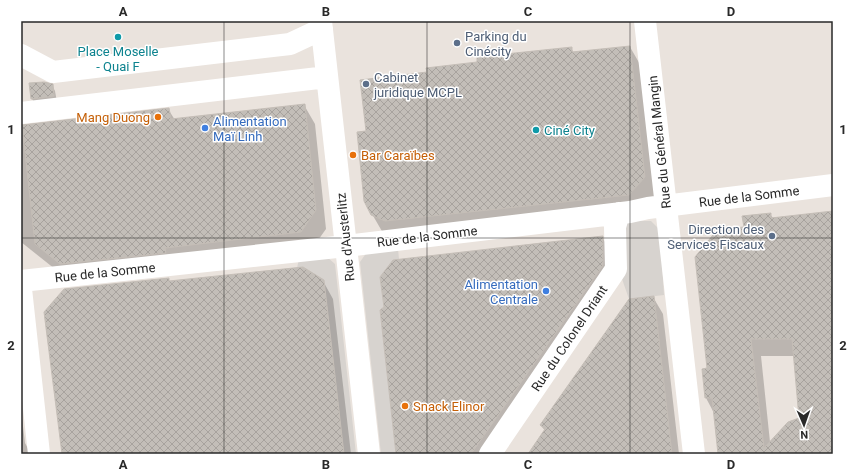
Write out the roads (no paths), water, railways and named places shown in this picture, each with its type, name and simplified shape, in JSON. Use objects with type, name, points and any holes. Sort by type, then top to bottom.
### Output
[{"type":"street","name":"Rue du Général Mangin","points":[[645,21],[694,454]]},
{"type":"street","points":[[21,55],[53,72],[290,44],[321,25]]},
{"type":"street","name":"Rue d'Austerlitz","points":[[321,25],[368,454]]},
{"type":"street","points":[[21,113],[327,77]]},
{"type":"street","name":"Rue de la Somme","points":[[21,281],[346,246],[833,185]]},
{"type":"street","name":"Rue du Colonel Driant","points":[[490,454],[616,269],[615,227],[619,213]]},
{"type":"street","points":[[21,289],[39,454]]},
{"type":"place","name":"Place Moselle - Quai F","points":[[118,37]]},
{"type":"place","name":"Parking du Cinécity","points":[[457,43]]},
{"type":"place","name":"Cabinet juridique MCPL","points":[[366,84]]},
{"type":"place","name":"Mang Duong","points":[[158,117]]},
{"type":"place","name":"Alimentation Maï Linh","points":[[205,128]]},
{"type":"place","name":"Ciné City","points":[[536,130]]},
{"type":"place","name":"Bar Caraïbes","points":[[353,155]]},
{"type":"place","name":"Direction des Services Fiscaux","points":[[772,236]]},
{"type":"place","name":"Alimentation Centrale","points":[[546,291]]},
{"type":"place","name":"Snack Elinor","points":[[405,406]]}]
